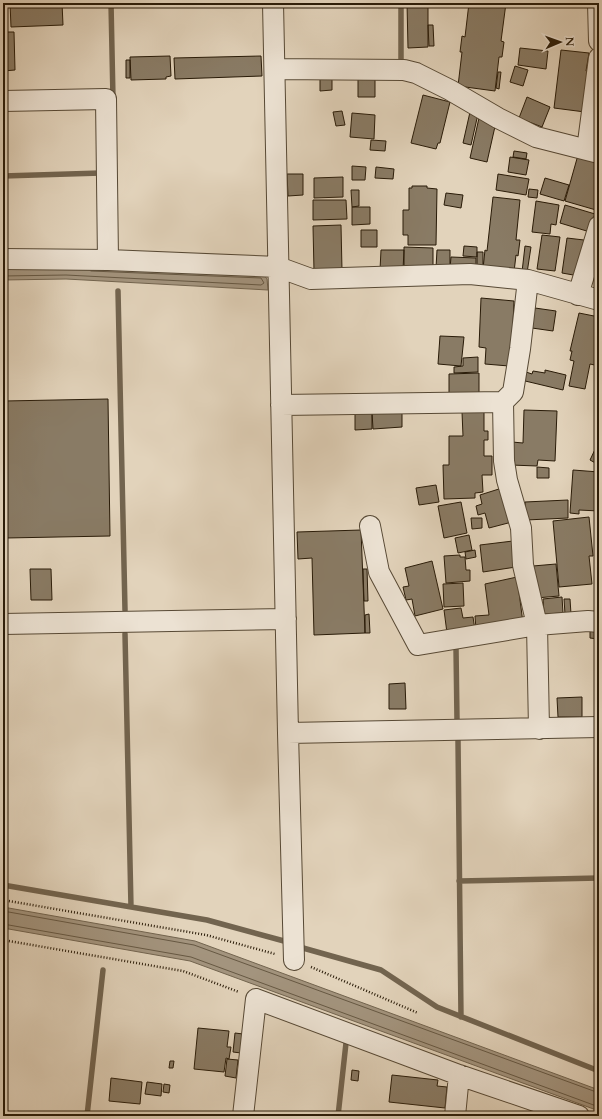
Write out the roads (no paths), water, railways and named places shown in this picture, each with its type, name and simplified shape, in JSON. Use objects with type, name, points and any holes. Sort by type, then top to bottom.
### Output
[{"type":"street","points":[[273,3],[294,960]]},
{"type":"street","points":[[598,3],[599,41]]},
{"type":"street","points":[[275,69],[404,70],[416,72],[498,118],[536,136],[593,152],[599,58]]},
{"type":"street","points":[[3,101],[106,99],[108,260]]},
{"type":"street","points":[[578,295],[599,226]]},
{"type":"street","points":[[3,259],[108,260],[278,267],[311,279],[470,274],[528,280],[599,300]]},
{"type":"street","points":[[281,405],[503,402],[513,392],[520,349],[528,280]]},
{"type":"street","points":[[503,402],[504,461],[507,480],[521,528],[523,565],[537,625],[539,729]]},
{"type":"street","points":[[370,526],[379,572],[418,645],[537,625],[588,621],[599,622]]},
{"type":"street","points":[[3,624],[286,619]]},
{"type":"street","points":[[288,734],[599,728]]},
{"type":"street","points":[[243,1116],[256,999],[459,1075],[579,1116]]},
{"type":"street","points":[[455,1116],[459,1075]]},
{"type":"water","points":[[3,266],[264,275],[267,279],[268,290],[66,279],[3,280]]},
{"type":"water","points":[[3,907],[195,941],[599,1090],[599,1111],[190,961],[3,928]]},
{"type":"waterway","points":[[111,3],[113,99]]},
{"type":"waterway","points":[[401,3],[401,60]]},
{"type":"waterway","points":[[3,176],[101,173]]},
{"type":"waterway","points":[[118,291],[125,610]]},
{"type":"waterway","points":[[125,634],[131,907]]},
{"type":"waterway","points":[[456,648],[457,720]]},
{"type":"waterway","points":[[458,740],[461,1017]]},
{"type":"waterway","points":[[459,881],[599,878]]},
{"type":"waterway","points":[[3,885],[207,920],[284,941]]},
{"type":"waterway","points":[[303,948],[381,970],[437,1007],[599,1071]]},
{"type":"waterway","points":[[87,1116],[103,970]]},
{"type":"waterway","points":[[338,1116],[346,1043]]}]
